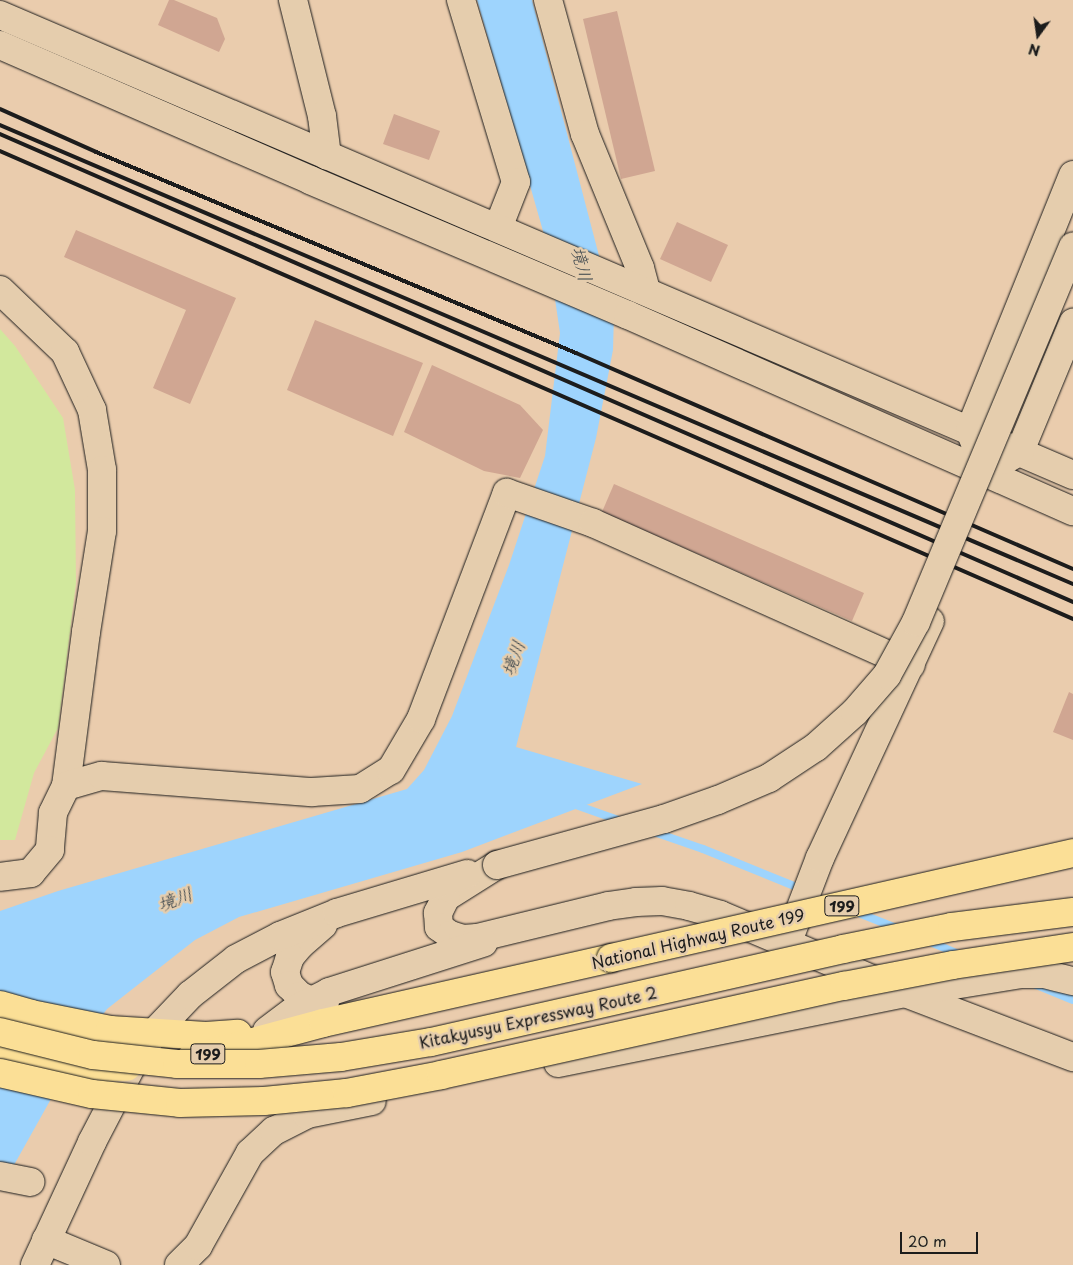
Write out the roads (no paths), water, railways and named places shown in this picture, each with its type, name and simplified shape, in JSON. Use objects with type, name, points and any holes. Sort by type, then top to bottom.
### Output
[{"type":"highway","name":"National Highway Route 199","points":[[0,1058],[90,1068],[131,1067],[191,1059],[318,1012],[419,1002],[1073,853]]},
{"type":"highway","name":"Kitakyusyu Expressway Route 2","points":[[0,1032],[93,1055],[177,1064],[259,1064],[341,1057],[431,1042],[843,949],[952,927],[1073,912]]},
{"type":"highway","points":[[0,1073],[92,1094],[180,1103],[264,1101],[347,1092],[441,1075],[844,986],[953,965],[1073,947]]},
{"type":"highway","name":"National Highway Route 199","points":[[0,1005],[31,1014],[110,1030],[206,1036],[267,1031],[318,1012]]},
{"type":"street","points":[[293,0],[322,116],[328,156]]},
{"type":"street","points":[[461,0],[516,182],[498,228]]},
{"type":"street","points":[[548,0],[584,134],[640,268],[646,291]]},
{"type":"street","points":[[0,15],[529,242],[618,278],[1073,475]]},
{"type":"street","points":[[0,45],[310,180],[628,315],[1073,511]]},
{"type":"street","points":[[985,472],[970,430],[1073,175]]},
{"type":"street","points":[[35,1265],[92,1142],[131,1067],[153,1034],[190,995],[236,959],[280,936],[338,913],[497,865],[664,819],[718,800],[769,778],[816,747],[855,712],[887,675],[916,622],[1073,247]]},
{"type":"street","points":[[0,290],[65,352],[92,410],[102,470],[102,530],[86,632],[66,786],[53,813],[50,850],[31,873],[0,877]]},
{"type":"street","points":[[985,472],[1020,451],[1073,324]]},
{"type":"street","points":[[66,786],[102,776],[312,792],[360,789],[391,770],[421,719],[507,493],[593,523],[911,665]]},
{"type":"street","points":[[787,942],[820,858],[930,621]]},
{"type":"street","points":[[497,865],[446,897],[438,913],[439,927],[450,935],[463,939],[477,938],[608,906],[662,901],[720,915],[905,993],[1073,1057]]},
{"type":"street","points":[[338,913],[300,945],[290,957],[285,972],[289,986],[318,1012],[329,992],[538,924]]},
{"type":"street","points":[[180,1265],[198,1246],[250,1154],[274,1131],[308,1114],[905,993],[1021,974],[1044,974],[1073,982]]},
{"type":"street","points":[[0,1176],[30,1182]]},
{"type":"street","points":[[46,1240],[106,1265]]},
{"type":"water","name":"境川","points":[[477,0],[532,0],[614,313],[613,350],[596,438],[516,747],[642,784],[462,852],[239,917],[195,940],[107,1009],[84,1040],[0,1190],[0,911],[58,891],[407,789],[424,770],[452,716],[509,565],[545,456],[560,333],[547,245]]},
{"type":"waterway","points":[[573,804],[624,822]]},
{"type":"waterway","points":[[651,831],[703,849],[804,890]]},
{"type":"waterway","points":[[856,912],[899,929]]},
{"type":"waterway","points":[[928,941],[961,955]]},
{"type":"waterway","points":[[1034,984],[1073,1000]]},
{"type":"railway","points":[[0,109],[96,152],[576,353],[1073,569]]},
{"type":"railway","points":[[0,125],[1073,584]]},
{"type":"railway","points":[[0,134],[1073,602]]},
{"type":"railway","points":[[0,151],[1073,619]]}]
